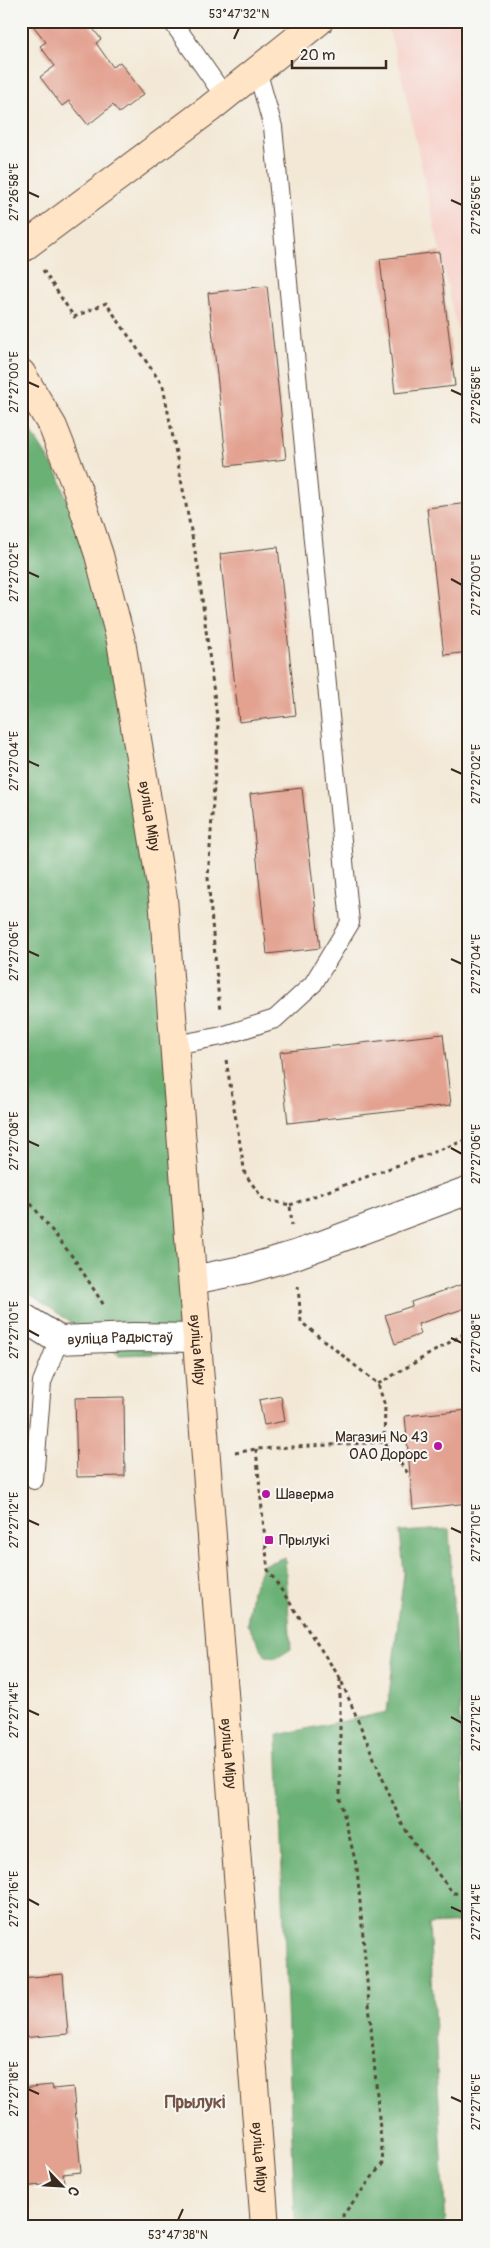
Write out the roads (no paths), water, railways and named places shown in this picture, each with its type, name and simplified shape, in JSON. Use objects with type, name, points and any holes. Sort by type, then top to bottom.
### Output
[{"type":"street","points":[[24,247],[225,97],[319,21]]},
{"type":"street","name":"вуліца Міру","points":[[21,373],[53,427],[77,488],[99,555],[121,641],[163,898],[265,2227]]},
{"type":"street","points":[[193,1280],[247,1270],[296,1254],[469,1190]]},
{"type":"street","name":"вуліца Радыстаў","points":[[21,1316],[59,1340],[197,1338]]},
{"type":"lane","points":[[172,21],[225,97]]},
{"type":"lane","points":[[175,1045],[222,1036],[276,1019],[313,984],[350,923],[273,127],[257,70]]},
{"type":"lane","points":[[34,1480],[42,1382],[59,1340]]},
{"type":"place","name":"Магазин № 43 ОАО Дорорс","points":[[438,1446]]},
{"type":"place","name":"Шаверма","points":[[266,1494]]},
{"type":"place","name":"Прылукі","points":[[269,1540]]},
{"type":"district","name":"Прылукі","points":[[195,2102]]}]
